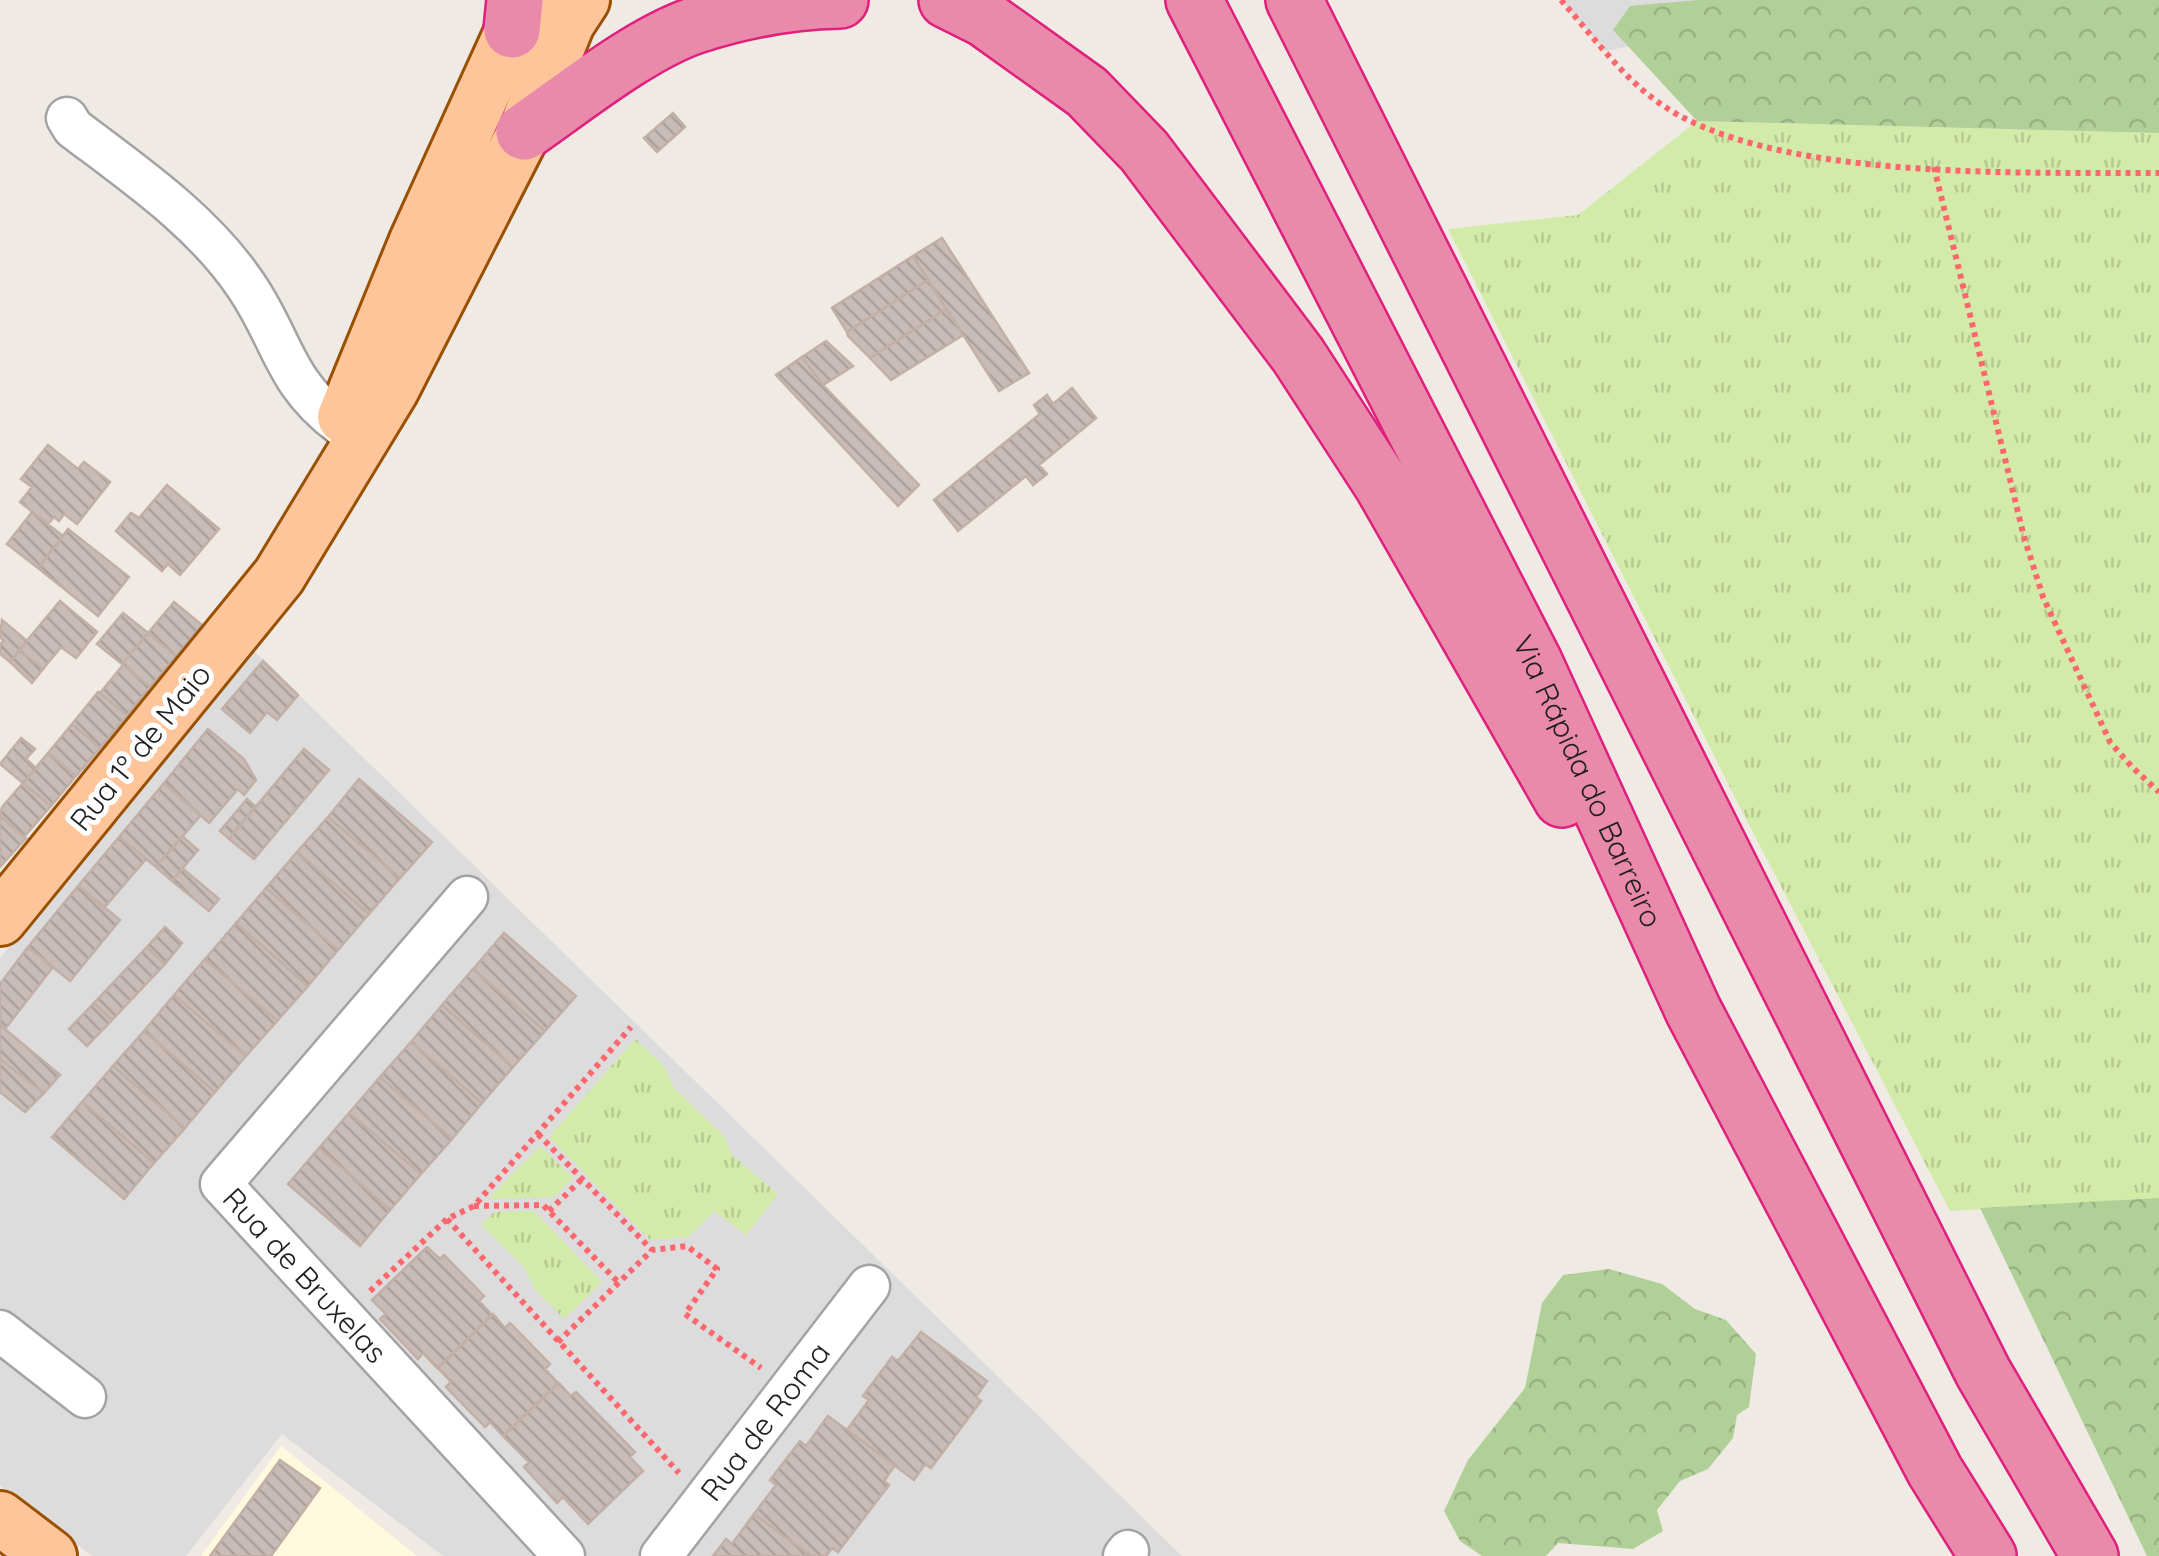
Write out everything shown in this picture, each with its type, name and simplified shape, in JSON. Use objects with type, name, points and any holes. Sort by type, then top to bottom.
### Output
[{"type":"highway","points":[[524,132],[628,60],[693,26],[796,1],[840,0]]},
{"type":"highway","points":[[900,0],[966,9],[1088,92],[1144,151],[1298,355],[1383,486],[1559,794],[1692,1010]]},
{"type":"highway","name":"Via Rápida do Barreiro","points":[[1194,0],[1534,662],[1692,1010],[1935,1470],[1988,1556]]},
{"type":"highway","points":[[1294,0],[1983,1372],[2090,1556]]},
{"type":"main road","points":[[279,576],[392,390],[524,132],[568,23],[583,0]]},
{"type":"main road","points":[[279,576],[416,241],[525,8]]},
{"type":"main road","name":"Rua 1º de Maio","points":[[0,919],[279,576]]},
{"type":"main road","points":[[0,1518],[50,1556]]},
{"type":"street","points":[[456,265],[450,228],[525,8]]},
{"type":"street","points":[[67,118],[73,128],[189,220],[226,259],[249,290],[300,386],[316,406],[341,425]]},
{"type":"street","name":"Rua de Bruxelas","points":[[467,897],[221,1184],[564,1556]]},
{"type":"street","name":"Rua de Roma","points":[[661,1556],[869,1286]]},
{"type":"street","points":[[0,1331],[86,1397]]},
{"type":"path","points":[[1561,0],[1654,99],[1708,130],[1755,144],[1840,160],[1982,172],[2159,173]]},
{"type":"path","points":[[1934,167],[2024,538],[2044,597],[2110,742],[2159,792]]},
{"type":"path","points":[[342,1316],[447,1219],[474,1206],[631,1027]]},
{"type":"path","points":[[538,1134],[652,1250]]},
{"type":"path","points":[[549,1211],[582,1179]]},
{"type":"path","points":[[474,1206],[543,1205],[618,1282]]},
{"type":"path","points":[[447,1219],[703,1500]]},
{"type":"path","points":[[558,1342],[652,1250],[688,1246],[717,1269],[685,1314],[790,1389]]},
{"type":"shaded area","points":[[1561,0],[1882,0],[1605,51]]},
{"type":"shaded area","points":[[251,648],[1182,1556],[443,1556],[282,1434],[186,1556],[92,1556],[0,1485],[0,958]]},
{"type":"shaded area","points":[[281,1446],[417,1556],[201,1556]]},
{"type":"green space","points":[[1698,0],[2159,0],[2159,133],[1697,121],[1613,30],[1630,6]]},
{"type":"green space","points":[[1697,121],[2159,133],[2159,1198],[1950,1211],[1745,817],[1448,229],[1578,215]]},
{"type":"green space","points":[[635,1039],[664,1066],[674,1088],[724,1136],[732,1155],[778,1194],[746,1235],[714,1211],[688,1237],[650,1240],[549,1137]]},
{"type":"green space","points":[[540,1146],[573,1178],[554,1197],[488,1199]]},
{"type":"green space","points":[[2159,1198],[2159,1556],[2147,1556],[1980,1208]]},
{"type":"green space","points":[[534,1211],[602,1282],[564,1319],[535,1289],[524,1267],[481,1225],[494,1212]]},
{"type":"green space","points":[[1609,1269],[1662,1284],[1695,1309],[1726,1320],[1756,1354],[1749,1407],[1737,1415],[1733,1438],[1708,1469],[1680,1481],[1657,1510],[1663,1531],[1633,1549],[1558,1543],[1546,1556],[1482,1556],[1460,1541],[1444,1511],[1468,1460],[1525,1388],[1542,1303],[1563,1275]]},
{"type":"building","points":[[673,113],[685,127],[657,152],[644,138]]},
{"type":"building","points":[[942,238],[1029,373],[999,391],[913,256]]},
{"type":"building","points":[[913,256],[928,280],[847,332],[832,308]]},
{"type":"building","points":[[928,280],[946,309],[870,358],[848,336],[847,332]]},
{"type":"building","points":[[946,309],[963,335],[891,380],[870,358]]},
{"type":"building","points":[[826,341],[853,366],[823,385],[802,357]]},
{"type":"building","points":[[802,357],[823,385],[919,485],[898,506],[776,375]]},
{"type":"building","points":[[1072,388],[1096,418],[1039,465],[1047,474],[1033,485],[1026,476],[958,531],[934,500],[1040,414],[1034,405],[1047,395],[1053,404]]},
{"type":"building","points":[[48,445],[78,469],[84,462],[110,482],[77,524],[64,514],[59,521],[54,517],[48,524],[20,502],[32,487],[21,479]]},
{"type":"building","points":[[167,485],[219,529],[180,575],[168,564],[162,571],[116,531],[131,513],[139,518]]},
{"type":"building","points":[[32,512],[63,536],[38,568],[7,544]]},
{"type":"building","points":[[68,529],[129,577],[98,616],[38,568]]},
{"type":"building","points":[[60,601],[97,632],[76,658],[61,647],[43,669],[19,650]]},
{"type":"building","points":[[174,602],[202,625],[176,656],[148,633]]},
{"type":"building","points":[[123,613],[148,633],[122,664],[97,644]]},
{"type":"building","points":[[2,620],[27,641],[10,662],[0,654],[4,641],[0,637]]},
{"type":"building","points":[[148,633],[176,656],[150,687],[122,664]]},
{"type":"building","points":[[19,650],[43,669],[32,683],[10,662]]},
{"type":"building","points":[[263,661],[298,695],[277,720],[267,712],[250,733],[222,709]]},
{"type":"building","points":[[123,665],[150,687],[127,715],[100,693]]},
{"type":"building","points":[[98,692],[127,715],[100,748],[72,724]]},
{"type":"building","points":[[72,724],[100,748],[76,776],[48,753]]},
{"type":"building","points":[[208,729],[244,759],[256,780],[244,795],[238,789],[209,823],[164,783]]},
{"type":"building","points":[[21,738],[35,749],[26,759],[36,768],[23,783],[0,764]]},
{"type":"building","points":[[304,749],[329,770],[254,859],[229,839]]},
{"type":"building","points":[[48,753],[76,776],[51,806],[23,783]]},
{"type":"building","points":[[359,779],[432,842],[400,878],[328,817]]},
{"type":"building","points":[[23,783],[51,806],[24,837],[0,816],[2,807]]},
{"type":"building","points":[[164,783],[201,815],[156,867],[119,837]]},
{"type":"building","points":[[247,799],[255,806],[229,839],[220,831]]},
{"type":"building","points":[[0,816],[26,838],[0,867]]},
{"type":"building","points":[[328,817],[400,878],[369,914],[297,852]]},
{"type":"building","points":[[182,836],[198,850],[172,881],[156,867]]},
{"type":"building","points":[[119,837],[146,859],[104,908],[78,886]]},
{"type":"building","points":[[297,852],[369,914],[338,950],[266,888]]},
{"type":"building","points":[[182,868],[219,899],[209,911],[172,881]]},
{"type":"building","points":[[78,886],[120,920],[70,981],[28,947]]},
{"type":"building","points":[[266,888],[338,950],[308,986],[236,923]]},
{"type":"building","points":[[236,923],[308,986],[277,1021],[205,959]]},
{"type":"building","points":[[165,927],[182,943],[165,964],[147,947]]},
{"type":"building","points":[[504,933],[576,996],[545,1031],[473,969]]},
{"type":"building","points":[[28,947],[53,967],[5,1029],[0,1025],[0,984]]},
{"type":"building","points":[[147,947],[165,964],[112,1020],[94,1003]]},
{"type":"building","points":[[205,959],[277,1021],[246,1056],[174,995]]},
{"type":"building","points":[[473,969],[545,1031],[513,1067],[442,1005]]},
{"type":"building","points":[[174,995],[246,1056],[215,1092],[144,1031]]},
{"type":"building","points":[[94,1003],[112,1020],[87,1046],[69,1029]]},
{"type":"building","points":[[442,1005],[513,1067],[482,1103],[411,1042]]},
{"type":"building","points":[[0,1025],[60,1075],[44,1093],[0,1059]]},
{"type":"building","points":[[144,1031],[215,1092],[185,1128],[113,1066]]},
{"type":"building","points":[[411,1042],[482,1103],[452,1139],[380,1077]]},
{"type":"building","points":[[0,1059],[44,1093],[25,1112],[0,1092]]},
{"type":"building","points":[[113,1066],[185,1128],[154,1163],[82,1102]]},
{"type":"building","points":[[380,1077],[452,1139],[421,1174],[349,1113]]},
{"type":"building","points":[[82,1102],[154,1163],[124,1199],[52,1137]]},
{"type":"building","points":[[349,1113],[421,1174],[390,1210],[319,1148]]},
{"type":"building","points":[[319,1148],[390,1210],[360,1246],[288,1184]]},
{"type":"building","points":[[427,1247],[440,1259],[444,1255],[484,1296],[479,1301],[492,1315],[437,1368],[423,1353],[418,1359],[380,1319],[386,1314],[372,1300]]},
{"type":"building","points":[[493,1314],[505,1328],[510,1323],[550,1364],[545,1369],[558,1383],[503,1436],[490,1422],[485,1427],[446,1387],[451,1382],[438,1368]]},
{"type":"building","points":[[921,1332],[987,1381],[976,1397],[981,1401],[931,1468],[925,1464],[914,1480],[847,1430],[869,1400],[863,1396],[892,1357],[898,1361]]},
{"type":"building","points":[[559,1383],[571,1396],[576,1392],[635,1452],[630,1457],[643,1471],[588,1524],[563,1497],[557,1503],[524,1467],[529,1462],[503,1436]]},
{"type":"building","points":[[828,1416],[895,1465],[884,1481],[889,1485],[838,1552],[832,1548],[826,1556],[811,1556],[754,1514],[776,1485],[770,1480],[800,1441],[806,1446]]},
{"type":"building","points":[[280,1460],[320,1488],[271,1556],[210,1556]]},
{"type":"building","points":[[754,1514],[811,1556],[713,1556],[726,1539],[732,1544]]}]
